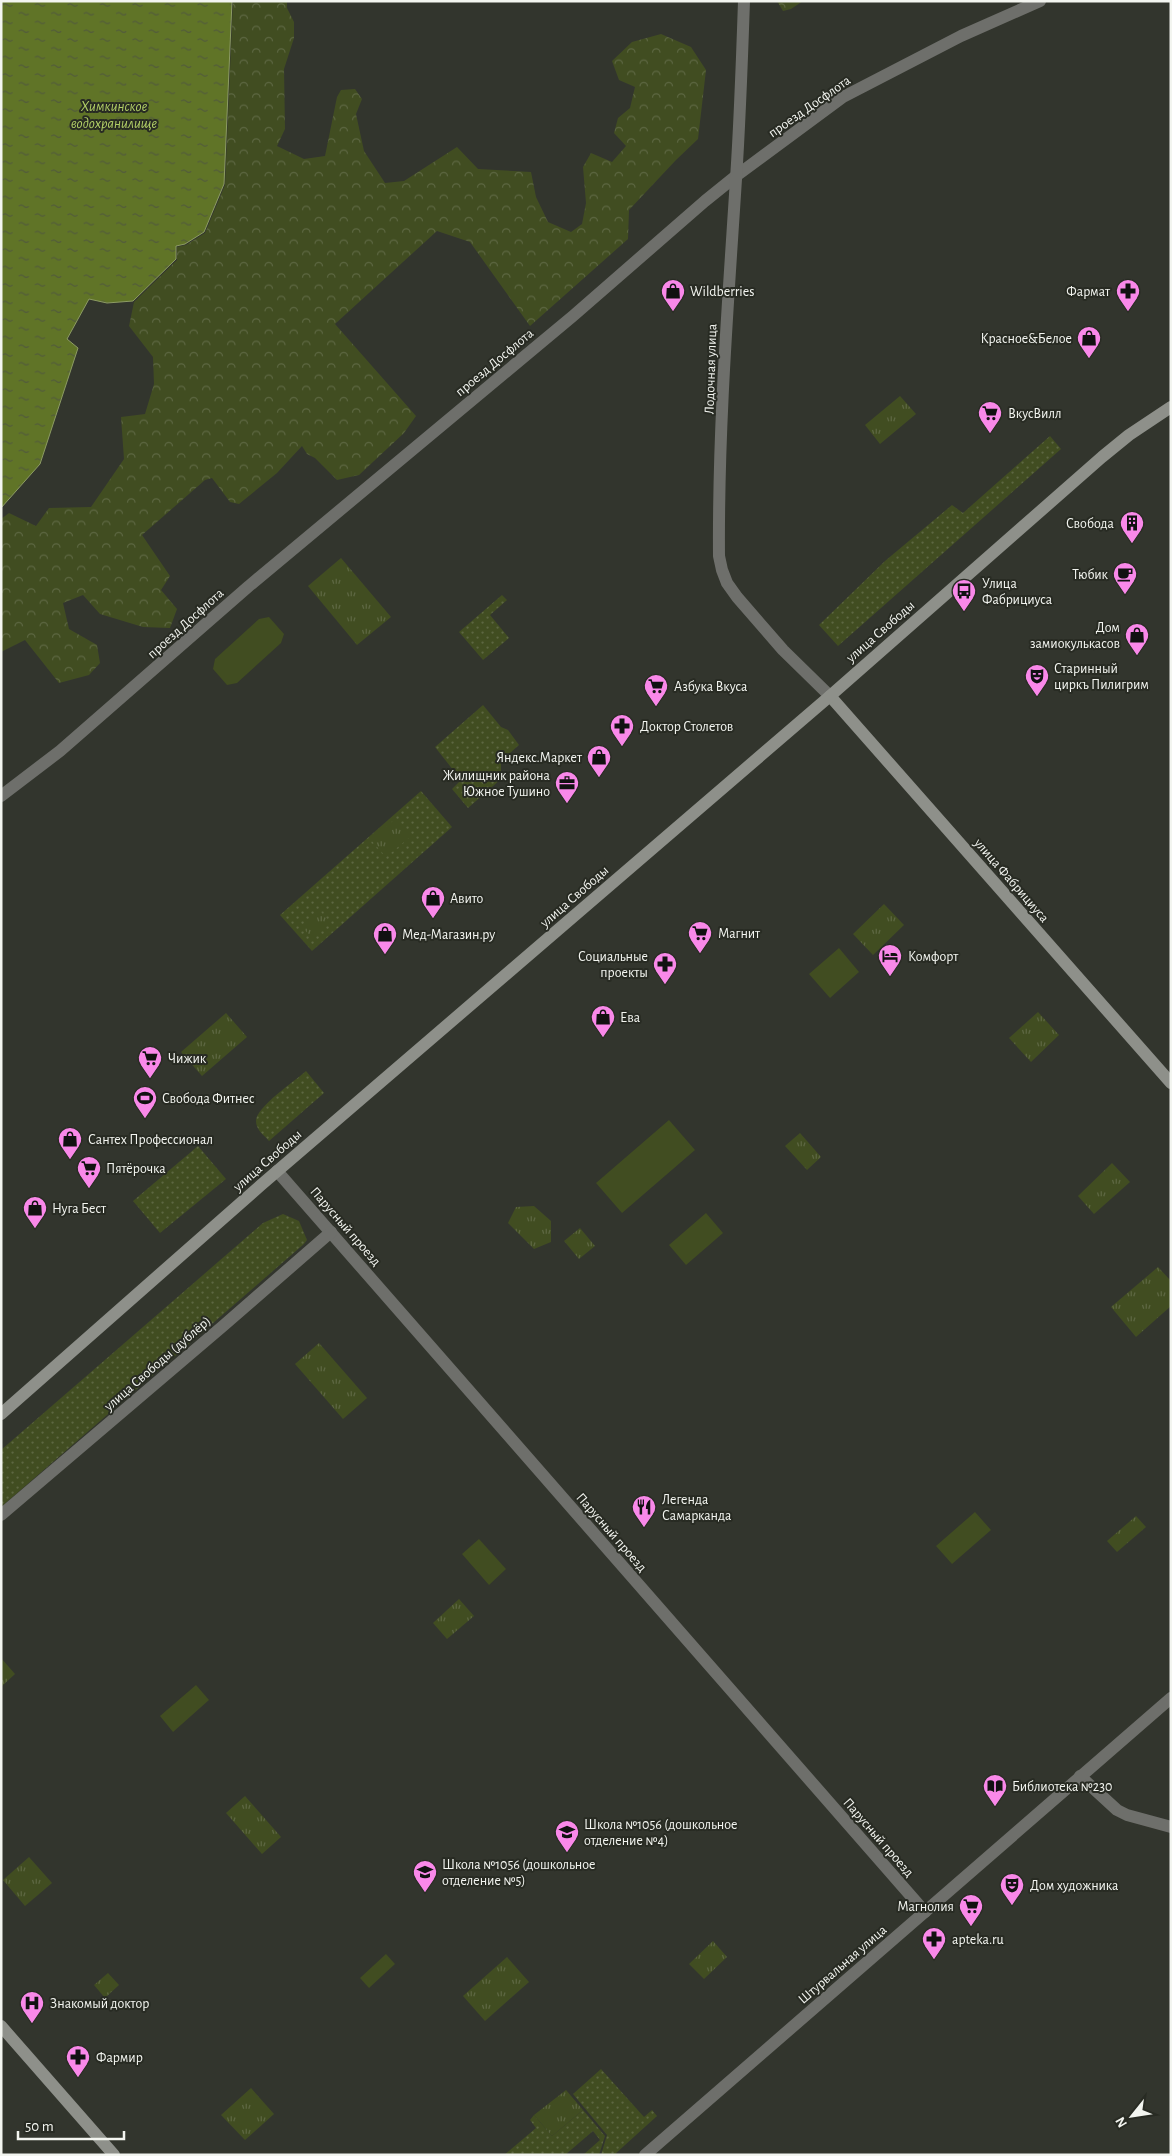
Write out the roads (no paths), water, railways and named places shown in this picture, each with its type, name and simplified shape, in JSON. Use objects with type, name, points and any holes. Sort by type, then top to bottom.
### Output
[{"type":"main road","name":"улица Свободы","points":[[1,1414],[278,1171],[830,696],[1102,457],[1129,435],[1171,407]]},
{"type":"main road","name":"улица Фабрициуса","points":[[830,696],[1171,1084]]},
{"type":"main road","points":[[1,2026],[114,2155]]},
{"type":"street","name":"Лодочная улица","points":[[744,1],[736,176],[728,293],[720,482],[719,556],[727,583],[737,597],[783,650],[830,696]]},
{"type":"street","name":"проезд Досфлота","points":[[1,796],[60,751],[249,586],[573,316],[736,176],[843,97],[961,36],[1040,1]]},
{"type":"street","name":"Парусный проезд","points":[[278,1171],[925,1912]]},
{"type":"street","name":"улица Свободы (дублёр)","points":[[1,1515],[331,1232]]},
{"type":"street","name":"Штурвальная улица","points":[[645,2155],[1171,1698]]},
{"type":"street","points":[[1080,1776],[1117,1810],[1127,1815],[1171,1827]]},
{"type":"water","name":"Химкинское водохранилище","points":[[1,1],[232,1],[224,184],[204,232],[185,244],[176,246],[176,259],[133,301],[107,303],[89,299],[67,339],[78,348],[40,464],[1,508]]},
{"type":"place","name":"Wildberries","points":[[673,312]]},
{"type":"place","name":"Фармат","points":[[1128,312]]},
{"type":"place","name":"Красное&Белое","points":[[1089,359]]},
{"type":"place","name":"ВкусВилл","points":[[990,434]]},
{"type":"place","name":"Свобода","points":[[1132,544]]},
{"type":"place","name":"Тюбик","points":[[1125,595]]},
{"type":"place","name":"Улица Фабрициуса","points":[[964,612]]},
{"type":"place","name":"Дом замиокулькасов","points":[[1137,656]]},
{"type":"place","name":"Старинный циркъ Пилигрим","points":[[1037,697]]},
{"type":"place","name":"Азбука Вкуса","points":[[656,707]]},
{"type":"place","name":"Доктор Столетов","points":[[622,747]]},
{"type":"place","name":"Яндекс.Маркет","points":[[599,778]]},
{"type":"place","name":"Жилищник района Южное Тушино","points":[[567,804]]},
{"type":"place","name":"Авито","points":[[433,919]]},
{"type":"place","name":"Магнит","points":[[700,954]]},
{"type":"place","name":"Мед-Магазин.ру","points":[[385,955]]},
{"type":"place","name":"Комфорт","points":[[890,977]]},
{"type":"place","name":"Социальные проекты","points":[[665,985]]},
{"type":"place","name":"Ева","points":[[603,1038]]},
{"type":"place","name":"Чижик","points":[[150,1079]]},
{"type":"place","name":"Свобода Фитнес","points":[[145,1119]]},
{"type":"place","name":"Сантех Профессионал","points":[[70,1160]]},
{"type":"place","name":"Пятёрочка","points":[[89,1189]]},
{"type":"place","name":"Нуга Бест","points":[[35,1229]]},
{"type":"place","name":"Легенда Самарканда","points":[[644,1528]]},
{"type":"place","name":"Библиотека №230","points":[[995,1807]]},
{"type":"place","name":"Школа №1056 (дошкольное отделение №4)","points":[[567,1853]]},
{"type":"place","name":"Школа №1056 (дошкольное отделение №5)","points":[[425,1893]]},
{"type":"place","name":"Дом художника","points":[[1012,1906]]},
{"type":"place","name":"Магнолия","points":[[971,1927]]},
{"type":"place","name":"apteka.ru","points":[[934,1960]]},
{"type":"place","name":"Знакомый доктор","points":[[32,2024]]},
{"type":"place","name":"Фармир","points":[[78,2078]]}]
